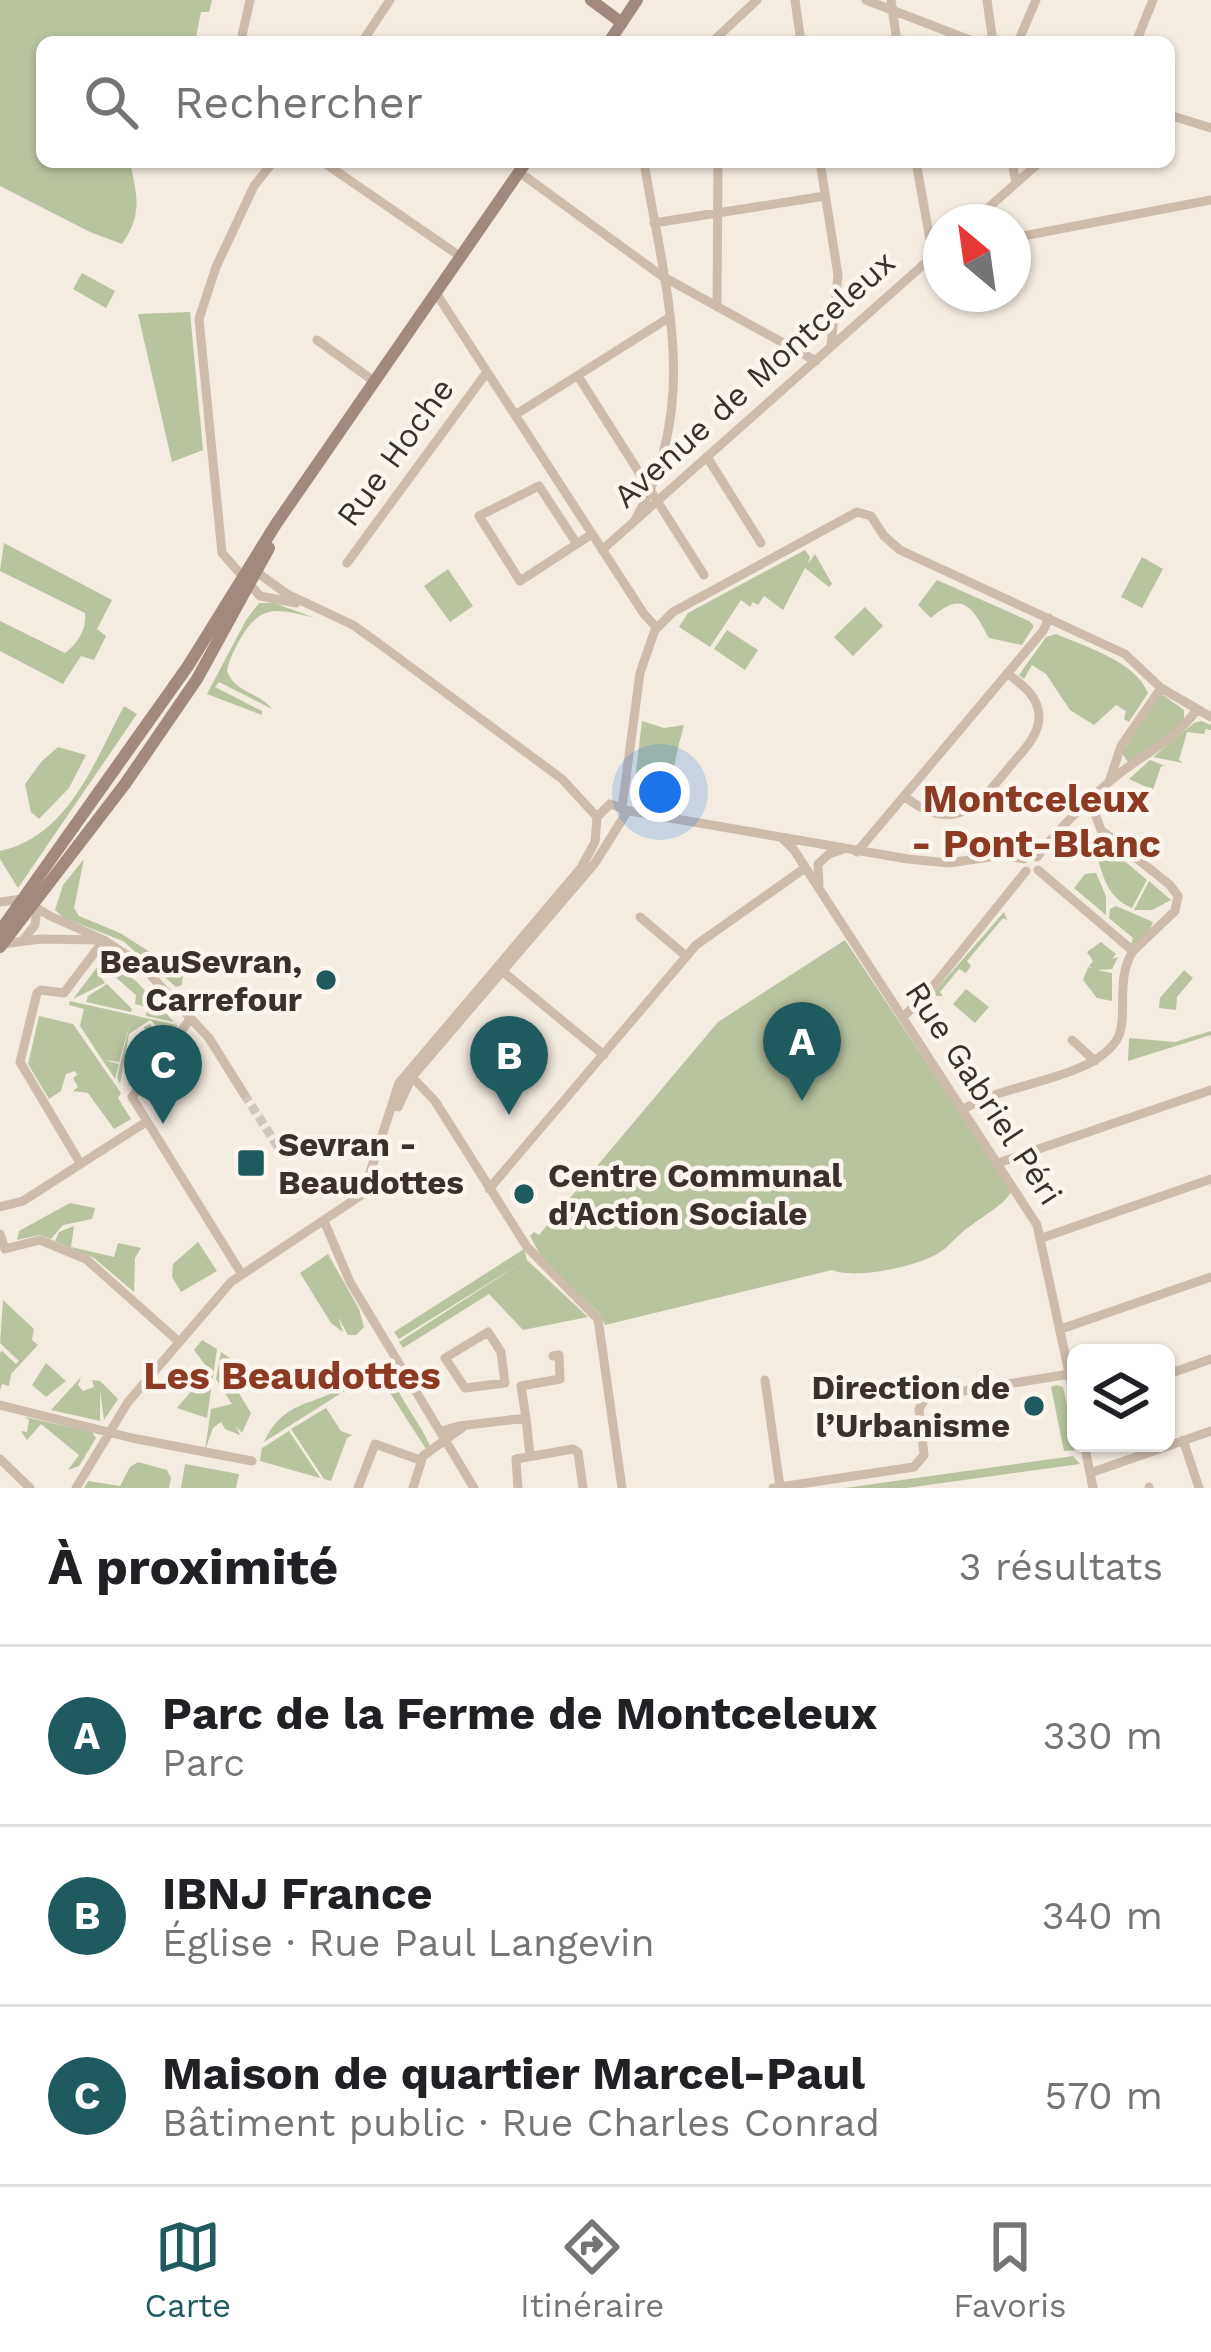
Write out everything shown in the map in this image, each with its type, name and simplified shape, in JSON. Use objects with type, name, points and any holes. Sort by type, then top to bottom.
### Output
[{"type":"main road","points":[[591,0],[622,23]]},
{"type":"main road","points":[[613,36],[637,0]]},
{"type":"main road","points":[[1,941],[125,784],[197,679],[253,581],[284,514],[522,168]]},
{"type":"main road","points":[[1,941],[19,921],[188,666],[253,581]]},
{"type":"street","points":[[242,36],[250,0]]},
{"type":"street","points":[[366,36],[389,0]]},
{"type":"street","points":[[719,36],[757,0]]},
{"type":"street","points":[[795,0],[800,36]]},
{"type":"street","points":[[866,0],[891,5],[961,36]]},
{"type":"street","points":[[987,0],[992,36]]},
{"type":"street","points":[[1021,36],[1036,0]]},
{"type":"street","points":[[1138,36],[1153,0]]},
{"type":"street","points":[[891,5],[896,36]]},
{"type":"street","points":[[622,23],[624,36]]},
{"type":"street","points":[[1175,118],[1211,128]]},
{"type":"street","points":[[268,168],[235,226],[199,319],[222,553],[253,581],[352,625],[562,778],[616,807],[857,852],[949,863],[1003,855],[1030,858]]},
{"type":"street","points":[[331,168],[461,257]]},
{"type":"street","points":[[524,168],[662,276],[816,361]]},
{"type":"street","points":[[634,523],[652,490],[670,436],[675,403],[670,317],[645,168]]},
{"type":"street","points":[[717,307],[718,168]]},
{"type":"street","points":[[821,168],[838,275],[832,346]]},
{"type":"street","points":[[917,168],[926,204]]},
{"type":"street","points":[[1013,168],[1016,184]]},
{"type":"street","points":[[993,204],[1033,168]]},
{"type":"street","points":[[654,223],[825,196]]},
{"type":"street","points":[[1031,235],[1211,200]]},
{"type":"street","name":"Avenue de Montceleux","points":[[602,550],[923,265]]},
{"type":"street","points":[[436,293],[657,628]]},
{"type":"street","points":[[515,415],[670,317]]},
{"type":"street","points":[[317,340],[375,382]]},
{"type":"street","name":"Rue Hoche","points":[[347,563],[487,372]]},
{"type":"street","points":[[578,376],[704,575]]},
{"type":"street","points":[[707,457],[761,543]]},
{"type":"street","points":[[554,473],[539,486],[479,516],[520,581],[592,534]]},
{"type":"street","points":[[539,486],[577,544]]},
{"type":"street","points":[[76,1488],[109,1430],[178,1341],[241,1273],[363,1199],[374,1182],[409,1075],[595,863],[619,827],[616,807],[633,747],[640,673],[657,628],[673,612],[861,512],[872,516],[900,550],[1125,654],[1161,688],[1211,717]]},
{"type":"street","points":[[253,581],[268,582],[307,606]]},
{"type":"street","points":[[857,852],[1049,618]]},
{"type":"street","points":[[904,796],[924,811],[944,815],[968,810],[983,799],[1038,728],[1035,700],[1007,673]]},
{"type":"street","points":[[1109,782],[1118,755],[1161,688]]},
{"type":"street","points":[[1030,858],[1109,782],[1182,728],[1196,711]]},
{"type":"street","points":[[1118,755],[1135,766]]},
{"type":"street","points":[[562,778],[604,830],[658,816]]},
{"type":"street","points":[[964,1109],[989,1095],[1095,1061],[1120,1031],[1123,966],[1175,910],[1178,896],[1170,885],[1101,830],[1090,800]]},
{"type":"street","points":[[597,818],[616,807]]},
{"type":"street","points":[[500,969],[592,853],[597,818]]},
{"type":"street","name":"Rue Gabriel Péri","points":[[782,838],[904,1016],[1042,1238],[1067,1359]]},
{"type":"street","points":[[820,890],[818,864],[842,850]]},
{"type":"street","points":[[1030,858],[1032,871],[1133,951]]},
{"type":"street","points":[[489,1189],[686,956],[704,938],[805,868]]},
{"type":"street","points":[[904,1016],[917,1007],[1032,871]]},
{"type":"street","points":[[0,902],[30,903],[140,964],[209,1038],[244,1094]]},
{"type":"street","points":[[23,940],[35,926],[30,903]]},
{"type":"street","points":[[640,917],[686,956]]},
{"type":"street","points":[[1,941],[104,940]]},
{"type":"street","points":[[80,1163],[20,1062],[37,993],[64,993],[104,940]]},
{"type":"street","points":[[500,969],[604,1055]]},
{"type":"street","points":[[191,1018],[133,1093],[133,1100],[241,1273]]},
{"type":"street","points":[[1072,1040],[1095,1061]]},
{"type":"street","points":[[409,1075],[435,1101],[527,1247],[598,1319],[622,1488]]},
{"type":"street","points":[[998,1163],[1211,1090]]},
{"type":"street","points":[[0,1207],[23,1201],[146,1122]]},
{"type":"street","points":[[1042,1238],[1211,1179]]},
{"type":"street","points":[[324,1221],[350,1282],[472,1484],[454,1488]]},
{"type":"street","points":[[0,1234],[4,1250],[40,1240],[86,1259],[178,1341]]},
{"type":"street","points":[[1061,1329],[1211,1276]]},
{"type":"street","points":[[505,1383],[501,1352],[488,1332],[445,1358],[465,1388],[560,1379],[559,1355]]},
{"type":"street","points":[[1175,1372],[1211,1359]]},
{"type":"street","points":[[765,1380],[776,1487],[919,1465],[923,1450],[919,1409],[931,1394],[1067,1374]]},
{"type":"street","points":[[521,1386],[530,1456]]},
{"type":"street","points":[[0,1405],[252,1461]]},
{"type":"street","points":[[413,1488],[420,1460],[443,1436],[463,1427],[526,1418]]},
{"type":"street","points":[[1090,1473],[1211,1431]]},
{"type":"street","points":[[1183,1440],[1199,1488]]},
{"type":"street","points":[[358,1488],[375,1444],[420,1460]]},
{"type":"street","points":[[518,1488],[514,1460],[583,1449],[583,1488]]},
{"type":"street","points":[[1086,1452],[1093,1488]]},
{"type":"street","points":[[0,1460],[31,1488]]},
{"type":"green space","points":[[0,0],[212,0],[209,12],[201,12],[196,36],[36,36],[36,168],[131,168],[136,214],[122,244],[0,186]]},
{"type":"green space","points":[[82,273],[115,291],[106,308],[73,289]]},
{"type":"green space","points":[[190,312],[203,450],[172,462],[138,314]]},
{"type":"green space","points":[[4,543],[112,600],[97,629],[106,636],[94,660],[81,656],[63,684],[0,651],[0,621],[65,653],[81,635],[85,613],[0,571]]},
{"type":"green space","points":[[805,550],[808,564],[815,554],[832,584],[829,587],[805,568],[783,610],[764,596],[750,607],[741,600],[710,647],[679,627],[688,613]]},
{"type":"green space","points":[[1142,557],[1163,569],[1142,608],[1121,597]]},
{"type":"green space","points":[[448,569],[473,606],[450,622],[424,586]]},
{"type":"green space","points":[[937,580],[1034,626],[1022,645],[989,638],[967,606],[952,604],[931,618],[918,605]]},
{"type":"green space","points":[[259,603],[274,603],[315,618],[270,612],[254,621],[238,643],[227,671],[241,688],[272,709],[219,682],[215,687],[262,715],[207,694]]},
{"type":"green space","points":[[865,607],[883,626],[853,656],[834,637]]},
{"type":"green space","points":[[727,630],[758,650],[745,670],[714,649]]},
{"type":"green space","points":[[1056,634],[1108,656],[1142,682],[1148,693],[1129,722],[1124,719],[1126,711],[1116,705],[1094,725],[1070,710],[1046,674],[1032,665],[1024,679],[1019,675],[1046,637]]},
{"type":"green space","points":[[1163,695],[1184,710],[1184,723],[1138,762],[1128,762],[1122,753]]},
{"type":"green space","points":[[124,706],[137,714],[18,888],[0,851],[24,843],[62,813],[90,773]]},
{"type":"green space","points":[[642,721],[664,728],[684,725],[674,774],[680,802],[677,810],[642,804],[634,789]]},
{"type":"green space","points":[[1194,723],[1211,725],[1211,730],[1187,732],[1179,760],[1183,763],[1153,757]]},
{"type":"green space","points":[[58,747],[86,755],[69,788],[39,819],[31,812],[25,784]]},
{"type":"green space","points":[[1150,760],[1165,766],[1153,790],[1129,779]]},
{"type":"green space","points":[[1109,848],[1147,880],[1132,908],[1111,892],[1104,878],[1096,852]]},
{"type":"green space","points":[[84,859],[74,908],[79,916],[120,933],[183,973],[182,985],[176,987],[123,941],[55,910],[63,885]]},
{"type":"green space","points":[[1096,873],[1106,896],[1106,915],[1074,888],[1085,874]]},
{"type":"green space","points":[[1149,881],[1171,900],[1152,910],[1134,910]]},
{"type":"green space","points":[[1116,906],[1153,922],[1146,938],[1131,945],[1133,938],[1109,918],[1110,909]]},
{"type":"green space","points":[[1004,912],[1007,920],[1003,918],[967,961],[971,966],[966,973],[959,969],[940,992],[943,996],[936,996],[935,991]]},
{"type":"green space","points":[[845,940],[1012,1191],[944,1249],[918,1262],[871,1272],[832,1270],[605,1325],[600,1314],[543,1260],[530,1236],[539,1235],[718,1022]]},
{"type":"green space","points":[[1101,942],[1116,954],[1112,959],[1118,957],[1112,969],[1097,970],[1112,973],[1112,1001],[1097,998],[1083,980],[1088,967],[1094,969],[1087,952]]},
{"type":"green space","points":[[104,958],[136,981],[174,1022],[146,1016],[147,1007],[135,1004],[136,995],[105,968],[98,973],[105,983],[73,999]]},
{"type":"green space","points":[[1184,970],[1193,978],[1177,997],[1176,1010],[1159,1008],[1160,998]]},
{"type":"green space","points":[[107,984],[132,1009],[131,1012],[86,1002]]},
{"type":"green space","points":[[966,989],[989,1007],[975,1023],[953,1004]]},
{"type":"green space","points":[[70,1001],[177,1025],[177,1027],[162,1045],[159,1028],[150,1020],[129,1034],[120,1084],[117,1078],[130,1023],[119,1062],[104,1060],[119,1064],[115,1079],[80,1026],[84,1009],[69,1005]]},
{"type":"green space","points":[[39,1016],[73,1024],[121,1093],[118,1098],[131,1119],[114,1129],[88,1093],[73,1091],[78,1087],[75,1071],[66,1074],[61,1091],[49,1099],[28,1064]]},
{"type":"green space","points":[[150,1024],[160,1049],[128,1086],[137,1046],[134,1038],[147,1039],[144,1027]]},
{"type":"green space","points":[[1211,1031],[1211,1035],[1128,1061],[1129,1038],[1175,1042]]},
{"type":"green space","points":[[70,1203],[95,1208],[92,1219],[63,1225],[51,1239],[40,1235],[17,1240],[19,1231]]},
{"type":"green space","points":[[74,1226],[71,1247],[114,1257],[118,1243],[141,1248],[135,1258],[134,1292],[94,1258],[55,1241],[59,1232]]},
{"type":"green space","points":[[198,1242],[217,1271],[181,1292],[172,1277],[173,1264]]},
{"type":"green space","points":[[524,1249],[527,1260],[588,1317],[523,1330],[489,1294],[403,1348],[399,1342],[526,1260],[399,1339],[394,1332]]},
{"type":"green space","points":[[328,1254],[359,1309],[364,1327],[356,1335],[348,1335],[338,1317],[343,1332],[331,1323],[300,1273]]},
{"type":"green space","points":[[3,1300],[34,1329],[32,1340],[38,1345],[11,1374],[9,1386],[2,1384],[0,1390],[0,1353],[16,1364],[19,1361],[0,1343]]},
{"type":"green space","points":[[202,1340],[217,1349],[207,1418],[177,1408],[209,1370],[194,1350]]},
{"type":"green space","points":[[221,1352],[253,1379],[247,1383],[239,1373],[232,1382],[251,1413],[242,1433],[236,1426],[240,1435],[221,1422],[213,1428],[205,1450],[211,1409],[232,1404],[216,1379]]},
{"type":"green space","points":[[46,1363],[66,1381],[46,1397],[32,1385]]},
{"type":"green space","points":[[357,1372],[363,1374],[362,1380],[264,1442],[284,1415],[334,1392]]},
{"type":"green space","points":[[385,1376],[390,1384],[394,1382],[422,1430],[430,1446],[426,1449],[381,1379]]},
{"type":"green space","points":[[81,1377],[78,1385],[83,1391],[94,1387],[92,1380],[100,1381],[118,1399],[104,1420],[100,1391],[100,1421],[51,1410]]},
{"type":"green space","points":[[1051,1387],[1063,1387],[1067,1451],[1064,1451]]},
{"type":"green space","points":[[326,1408],[341,1431],[352,1435],[331,1481],[324,1479],[291,1429]]},
{"type":"green space","points":[[25,1417],[92,1432],[96,1438],[79,1466],[68,1470],[79,1455],[41,1424],[27,1440],[21,1431],[27,1432]]},
{"type":"green space","points":[[289,1431],[320,1478],[260,1461],[262,1448]]},
{"type":"green space","points":[[1073,1456],[1080,1464],[906,1488],[845,1488]]},
{"type":"green space","points":[[138,1462],[167,1470],[169,1488],[84,1488],[88,1481],[120,1486]]},
{"type":"green space","points":[[185,1464],[239,1474],[236,1488],[181,1488]]},
{"type":"tunnel","points":[[244,1094],[280,1150]]},
{"type":"place","name":"BeauSevran, Carrefour","points":[[326,980]]},
{"type":"place","name":"Parc de la Ferme de Montceleux","points":[[802,1101]]},
{"type":"place","name":"IBNJ France","points":[[509,1115]]},
{"type":"place","name":"Maison de quartier Marcel-Paul","points":[[163,1124]]},
{"type":"place","name":"Sevran - Beaudottes","points":[[251,1163]]},
{"type":"place","name":"Centre Communal d'Action Sociale","points":[[524,1194]]},
{"type":"place","name":"Direction de l’Urbanisme","points":[[1034,1406]]},
{"type":"district","name":"Montceleux - Pont-Blanc","points":[[1036,820]]},
{"type":"district","name":"Les Beaudottes","points":[[292,1375]]}]
